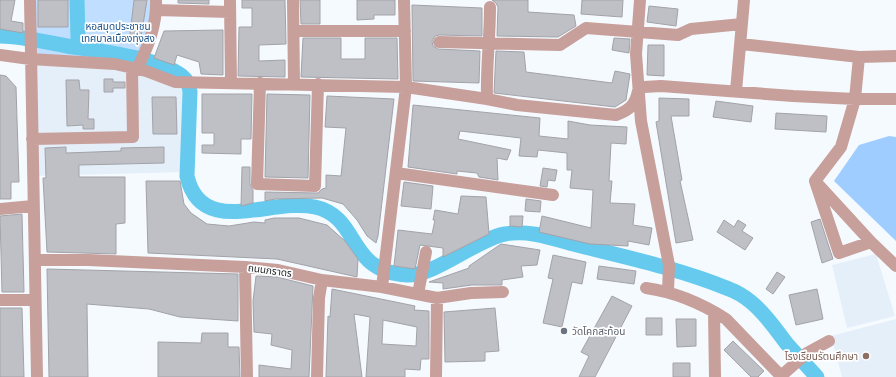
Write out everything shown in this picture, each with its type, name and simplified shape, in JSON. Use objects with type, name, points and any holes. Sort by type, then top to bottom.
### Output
[{"type":"street","points":[[30,0],[29,28],[37,377]]},
{"type":"street","points":[[293,0],[294,84]]},
{"type":"street","points":[[382,283],[406,87],[404,0]]},
{"type":"street","points":[[640,0],[636,54],[641,121],[669,265],[669,286]]},
{"type":"street","points":[[736,91],[744,0]]},
{"type":"street","points":[[32,139],[132,137],[139,62],[156,5],[230,6],[231,83]]},
{"type":"street","points":[[487,99],[486,66],[490,43],[490,7]]},
{"type":"street","points":[[439,42],[560,45],[586,28],[678,35],[691,29],[742,24]]},
{"type":"street","points":[[294,31],[405,31]]},
{"type":"street","points":[[740,44],[859,57],[896,56]]},
{"type":"street","points":[[0,55],[30,59],[115,64],[139,62],[175,82],[406,87],[487,99],[517,106],[616,115],[629,110],[636,102],[638,91],[644,87],[661,86],[855,99],[896,99]]},
{"type":"street","points":[[815,181],[841,147],[855,99],[859,57]]},
{"type":"street","points":[[260,83],[257,184],[315,186],[318,84]]},
{"type":"street","points":[[396,173],[554,194]]},
{"type":"street","points":[[815,181],[839,253],[871,242]]},
{"type":"street","points":[[815,181],[871,242],[896,266]]},
{"type":"street","points":[[0,209],[33,206]]},
{"type":"street","points":[[418,294],[426,252]]},
{"type":"street","name":"ถนนภราดร","points":[[35,260],[88,260],[245,267],[278,270],[322,280],[382,283],[418,294],[438,298],[471,293],[503,292]]},
{"type":"street","points":[[245,267],[247,377]]},
{"type":"street","points":[[317,377],[319,298],[322,280]]},
{"type":"street","points":[[646,288],[669,286],[726,319],[783,375],[802,357],[829,341]]},
{"type":"street","points":[[436,377],[438,298]]},
{"type":"street","points":[[0,300],[35,300]]},
{"type":"street","points":[[714,312],[715,377]]},
{"type":"shaded area","points":[[30,59],[87,62],[175,82],[184,90],[191,102],[187,172],[32,176]]},
{"type":"shaded area","points":[[889,136],[896,137],[896,241],[834,181],[859,145]]},
{"type":"shaded area","points":[[876,254],[895,316],[847,328],[832,265]]},
{"type":"shaded area","name":"โรงเรียนรัตนศึกษา","points":[[896,319],[896,377],[842,377],[831,336]]},
{"type":"green space","name":"หอสมุดประชาชน เทศบาลเมืองทุ่งสง","points":[[30,0],[156,0],[137,69],[30,59]]},
{"type":"building","points":[[0,0],[15,0],[11,21],[23,23],[23,33],[0,29]]},
{"type":"building","points":[[38,0],[68,0],[68,27],[38,27]]},
{"type":"building","points":[[134,0],[147,0],[140,43],[129,42]]},
{"type":"building","points":[[178,0],[209,0],[209,4],[178,3]]},
{"type":"building","points":[[242,0],[285,0],[286,44],[259,45],[259,61],[285,60],[285,77],[238,76],[239,27],[252,27],[252,8],[242,8]]},
{"type":"building","points":[[300,0],[320,0],[320,24],[301,24]]},
{"type":"building","points":[[357,0],[395,0],[395,15],[374,15],[374,19],[357,20]]},
{"type":"building","points":[[492,0],[528,0],[528,12],[574,15],[576,26],[558,37],[497,36],[498,7]]},
{"type":"building","points":[[582,0],[623,0],[622,17],[581,14]]},
{"type":"building","points":[[412,5],[482,8],[482,36],[439,35],[435,36],[432,41],[433,46],[438,49],[480,51],[479,83],[413,81]]},
{"type":"building","points":[[649,6],[678,9],[676,26],[647,22]]},
{"type":"building","points":[[223,30],[223,75],[201,74],[199,62],[177,55],[174,65],[154,58],[164,31]]},
{"type":"building","points":[[303,38],[341,38],[341,59],[365,59],[365,38],[397,38],[398,79],[301,77]]},
{"type":"building","points":[[614,38],[630,39],[629,53],[612,50]]},
{"type":"building","points":[[648,45],[664,45],[664,76],[647,75]]},
{"type":"building","points":[[496,51],[524,52],[526,72],[612,83],[615,71],[630,74],[626,100],[615,107],[494,93]]},
{"type":"building","points":[[0,75],[6,76],[16,87],[19,182],[11,182],[11,199],[0,199]]},
{"type":"building","points":[[104,79],[113,79],[113,82],[125,82],[125,88],[113,88],[113,92],[104,92]]},
{"type":"building","points":[[66,80],[79,80],[80,90],[89,90],[88,119],[94,119],[94,129],[83,129],[83,125],[67,126]]},
{"type":"building","points":[[202,94],[252,94],[251,139],[241,139],[241,154],[202,153],[202,145],[214,145],[214,133],[202,133]]},
{"type":"building","points":[[267,94],[310,95],[308,178],[265,177]]},
{"type":"building","points":[[327,96],[394,99],[376,243],[367,236],[357,220],[343,204],[322,198],[275,199],[265,201],[265,192],[318,193],[322,189],[326,188],[326,175],[341,176],[346,128],[325,127]]},
{"type":"building","points":[[152,97],[176,97],[177,134],[153,134]]},
{"type":"building","points":[[659,98],[689,99],[689,116],[671,116],[682,180],[680,181],[693,240],[676,243],[656,122],[659,121]]},
{"type":"building","points":[[716,101],[753,106],[751,122],[713,117]]},
{"type":"building","points":[[413,105],[540,118],[539,136],[568,139],[568,121],[590,125],[627,127],[626,144],[611,143],[609,181],[612,181],[610,203],[635,204],[633,225],[652,228],[649,245],[628,241],[628,246],[590,244],[539,232],[542,216],[591,228],[593,190],[570,188],[572,170],[567,170],[567,153],[538,150],[537,157],[519,156],[521,138],[460,131],[458,139],[511,150],[507,160],[497,158],[498,180],[479,177],[477,173],[457,171],[457,174],[408,167]]},
{"type":"building","points":[[776,113],[827,116],[826,132],[775,129]]},
{"type":"building","points":[[66,147],[66,153],[121,151],[121,148],[164,147],[164,163],[79,165],[79,177],[125,177],[125,223],[116,224],[116,254],[47,252],[43,178],[46,178],[45,148]]},
{"type":"building","points":[[242,167],[250,167],[250,184],[253,190],[253,203],[241,206]]},
{"type":"building","points":[[543,168],[557,170],[555,181],[548,180],[547,187],[540,186]]},
{"type":"building","points":[[146,181],[180,181],[184,204],[191,213],[207,224],[229,226],[254,222],[265,223],[265,220],[274,218],[299,218],[327,225],[345,241],[358,259],[357,277],[277,259],[148,253]]},
{"type":"building","points":[[404,182],[433,186],[431,209],[401,206]]},
{"type":"building","points":[[461,196],[486,197],[489,234],[443,257],[443,248],[420,245],[415,269],[394,266],[398,230],[432,234],[435,220],[433,220],[435,210],[458,214]]},
{"type":"building","points":[[526,199],[541,201],[540,212],[525,211]]},
{"type":"building","points":[[22,214],[24,292],[2,292],[0,216]]},
{"type":"building","points":[[510,216],[523,216],[522,227],[510,226]]},
{"type":"building","points":[[820,219],[833,259],[822,263],[811,222]]},
{"type":"building","points":[[724,220],[734,227],[738,220],[746,225],[742,231],[753,238],[745,250],[717,232]]},
{"type":"building","points":[[501,244],[540,250],[537,265],[521,266],[523,277],[502,280],[502,285],[472,285],[443,289],[443,283],[429,282],[469,268],[469,266]]},
{"type":"building","points":[[553,255],[586,262],[582,284],[572,282],[562,327],[543,323],[553,279],[548,278]]},
{"type":"building","points":[[599,266],[636,271],[634,284],[597,279]]},
{"type":"building","points":[[47,269],[238,274],[238,321],[180,317],[149,309],[87,304],[88,377],[49,377]]},
{"type":"building","points":[[777,272],[785,277],[773,294],[766,289]]},
{"type":"building","points":[[256,276],[277,277],[313,286],[309,377],[259,377],[259,365],[291,369],[292,350],[271,345],[272,334],[254,332],[253,301]]},
{"type":"building","points":[[332,289],[415,306],[414,310],[429,311],[429,359],[421,359],[420,370],[405,369],[405,377],[366,377],[370,317],[354,314],[362,377],[326,377],[328,316],[330,317]],"holes":[[[383,320],[417,327],[416,346],[382,344]]]},
{"type":"building","points":[[817,289],[823,319],[796,325],[789,295]]},
{"type":"building","points":[[612,296],[632,306],[595,377],[579,377],[589,356],[581,352]]},
{"type":"building","points":[[0,308],[22,308],[24,377],[0,377]]},
{"type":"building","points":[[495,308],[499,351],[485,352],[485,361],[445,362],[444,312]]},
{"type":"building","points":[[646,318],[662,318],[662,335],[646,335]]},
{"type":"building","points":[[676,319],[696,319],[696,346],[677,347]]},
{"type":"building","points":[[202,333],[228,333],[228,347],[239,347],[240,377],[158,377],[158,342],[201,343]]},
{"type":"building","points":[[733,341],[764,371],[758,377],[751,377],[724,350]]},
{"type":"building","points":[[673,363],[690,363],[690,377],[673,377]]},
{"type":"waterway","points":[[77,0],[78,38],[82,48]]},
{"type":"waterway","points":[[0,36],[25,38],[143,59],[171,69],[182,76],[188,83],[190,92],[187,176],[195,195],[207,206],[222,211],[240,211],[298,205],[315,207],[330,213],[340,221],[363,255],[373,265],[387,272],[407,275],[418,274],[430,270],[494,237],[514,233],[543,236],[656,265],[711,282],[732,290],[746,298],[770,322],[787,344],[817,377]]},
{"type":"place","name":"วัดโคกสะท้อน","points":[[564,331]]},
{"type":"place","name":"โรงเรียนรัตนศึกษา","points":[[866,356]]}]
